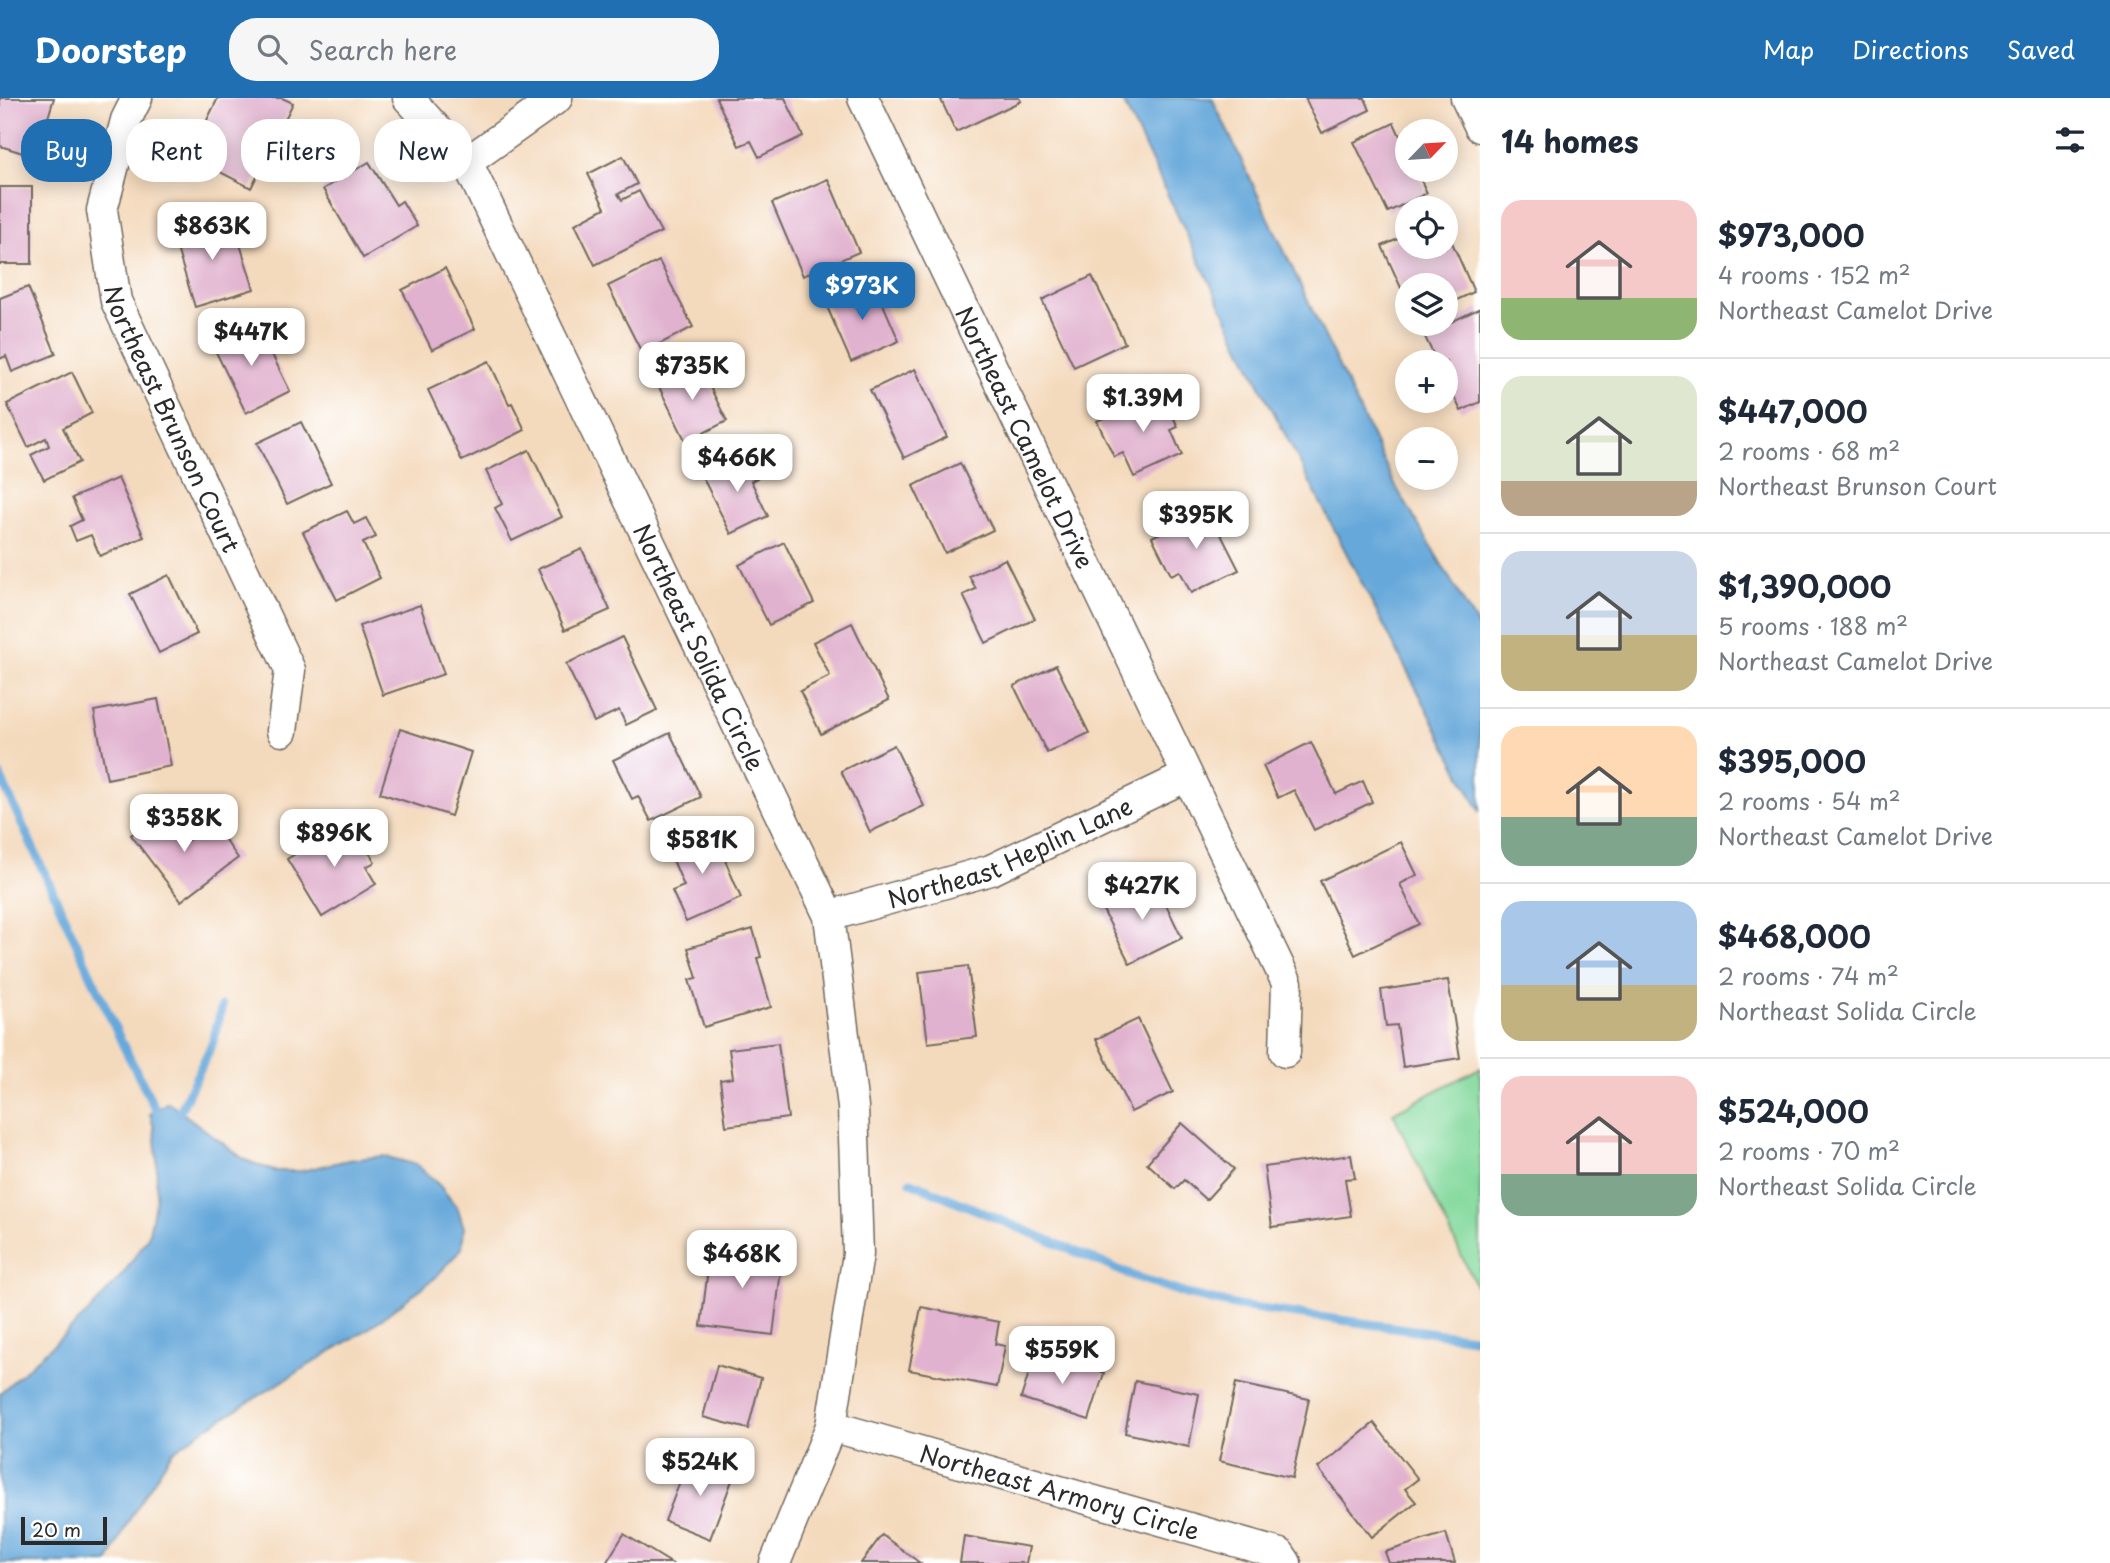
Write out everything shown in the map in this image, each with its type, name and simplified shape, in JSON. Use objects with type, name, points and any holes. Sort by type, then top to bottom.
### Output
[{"type":"street","name":"Northeast Brunson Court","points":[[137,98],[126,120],[102,210],[116,300],[290,670],[282,731]]},
{"type":"street","name":"Northeast Solida Circle","points":[[408,98],[427,119]]},
{"type":"street","points":[[472,158],[557,98]]},
{"type":"street","name":"Northeast Camelot Drive","points":[[863,98],[1287,984],[1285,1052]]},
{"type":"street","points":[[1466,98],[1480,127]]},
{"type":"street","name":"Northeast Solida Circle","points":[[472,172],[829,916],[853,1107],[858,1254],[831,1426],[775,1563]]},
{"type":"street","name":"Northeast Heplin Lane","points":[[829,916],[991,870],[1187,776]]},
{"type":"street","name":"Northeast Armory Circle","points":[[831,1426],[1280,1554],[1286,1563]]},
{"type":"green space","points":[[1480,1068],[1480,1294],[1393,1113]]},
{"type":"water","points":[[1121,98],[1212,98],[1395,485],[1395,490],[1398,490],[1480,630],[1480,812],[1256,378]]},
{"type":"water","points":[[168,1102],[245,1160],[274,1171],[302,1171],[348,1160],[384,1156],[417,1165],[440,1186],[458,1209],[464,1228],[462,1248],[435,1278],[368,1329],[172,1452],[128,1522],[108,1563],[0,1563],[0,1393],[88,1313],[123,1274],[148,1237],[156,1199],[157,1159],[150,1114]]},
{"type":"building","points":[[0,98],[54,98],[48,119],[21,119],[21,152],[0,146]]},
{"type":"building","points":[[218,98],[282,98],[293,103],[285,119],[241,119],[241,182],[254,182],[251,188],[227,176],[227,119],[208,119]]},
{"type":"building","points":[[716,98],[785,98],[803,136],[759,157],[751,141],[739,146]]},
{"type":"building","points":[[1019,98],[1021,101],[956,132],[941,100]]},
{"type":"building","points":[[1305,98],[1365,98],[1370,110],[1322,133]]},
{"type":"building","points":[[1394,123],[1395,182],[1422,182],[1427,193],[1421,196],[1395,196],[1395,209],[1388,212],[1354,142]]},
{"type":"building","points":[[623,156],[637,184],[618,194],[622,200],[639,191],[661,232],[595,265],[575,224],[605,208],[588,174]]},
{"type":"building","points":[[369,162],[374,170],[374,182],[382,182],[396,205],[402,201],[417,226],[363,258],[323,189],[335,182],[360,182],[360,167]]},
{"type":"building","points":[[828,179],[859,252],[803,276],[772,203]]},
{"type":"building","points":[[0,187],[32,187],[32,264],[0,264]]},
{"type":"building","points":[[205,219],[210,232],[234,225],[254,289],[195,307],[171,229]]},
{"type":"building","points":[[1395,240],[1395,259],[1458,259],[1458,256],[1474,292],[1458,299],[1458,273],[1395,275],[1382,246]]},
{"type":"building","points":[[659,261],[693,327],[642,353],[608,286]]},
{"type":"building","points":[[445,268],[475,329],[432,350],[402,290]]},
{"type":"building","points":[[1092,276],[1125,343],[1074,367],[1042,300]]},
{"type":"building","points":[[873,281],[899,341],[851,362],[825,302]]},
{"type":"building","points":[[28,287],[56,354],[12,372],[6,356],[0,359],[0,298]]},
{"type":"building","points":[[1480,308],[1480,402],[1461,411],[1458,405],[1458,350],[1431,350],[1424,336],[1458,336],[1458,319]]},
{"type":"building","points":[[257,324],[290,391],[246,413],[213,346]]},
{"type":"building","points":[[489,361],[509,404],[512,403],[525,430],[462,461],[428,390]]},
{"type":"building","points":[[698,363],[727,421],[686,442],[657,383]]},
{"type":"building","points":[[915,369],[947,437],[904,458],[870,390]]},
{"type":"building","points":[[72,372],[92,413],[63,428],[80,462],[44,480],[31,455],[49,446],[46,438],[28,447],[7,404]]},
{"type":"building","points":[[1161,391],[1178,427],[1171,430],[1182,455],[1134,477],[1123,453],[1114,457],[1097,421]]},
{"type":"building","points":[[301,422],[331,483],[287,504],[257,443]]},
{"type":"building","points":[[529,450],[562,517],[512,541],[495,508],[502,504],[486,471]]},
{"type":"building","points":[[752,454],[763,475],[751,481],[768,516],[731,534],[703,478]]},
{"type":"building","points":[[960,463],[993,530],[945,553],[913,486]]},
{"type":"building","points":[[118,478],[144,537],[100,556],[91,535],[76,541],[70,526],[82,520],[72,498]]},
{"type":"building","points":[[1208,509],[1239,570],[1191,593],[1180,571],[1171,575],[1152,537]]},
{"type":"building","points":[[347,511],[354,524],[366,518],[376,537],[363,543],[380,578],[337,600],[303,532]]},
{"type":"building","points":[[784,542],[814,603],[769,625],[739,565]]},
{"type":"building","points":[[582,549],[610,610],[565,630],[538,569]]},
{"type":"building","points":[[1005,559],[1035,619],[986,643],[963,595],[976,589],[969,576]]},
{"type":"building","points":[[169,575],[197,634],[159,653],[130,594]]},
{"type":"building","points":[[420,605],[444,674],[383,695],[359,626]]},
{"type":"building","points":[[852,623],[889,700],[821,734],[800,691],[830,676],[813,642]]},
{"type":"building","points":[[622,637],[657,710],[626,725],[619,710],[594,722],[566,664]]},
{"type":"building","points":[[1056,665],[1089,733],[1047,753],[1014,686]]},
{"type":"building","points":[[158,699],[171,766],[107,779],[94,711]]},
{"type":"building","points":[[400,729],[471,752],[451,816],[380,793]]},
{"type":"building","points":[[670,733],[701,797],[651,821],[638,796],[632,799],[613,760]]},
{"type":"building","points":[[1311,742],[1336,794],[1363,781],[1372,802],[1314,830],[1294,790],[1278,798],[1263,766]]},
{"type":"building","points":[[894,745],[924,806],[870,832],[841,771]]},
{"type":"building","points":[[162,812],[185,842],[212,822],[238,858],[181,901],[131,835]]},
{"type":"building","points":[[350,821],[375,862],[366,867],[376,884],[322,917],[287,859]]},
{"type":"building","points":[[712,829],[741,898],[686,922],[672,891],[684,886],[668,848]]},
{"type":"building","points":[[1401,842],[1417,875],[1400,884],[1419,924],[1355,955],[1320,881]]},
{"type":"building","points":[[1154,880],[1182,938],[1130,964],[1101,906]]},
{"type":"building","points":[[753,929],[761,957],[757,958],[771,1007],[704,1027],[689,980],[697,978],[688,948]]},
{"type":"building","points":[[968,966],[977,1037],[928,1043],[919,972]]},
{"type":"building","points":[[1448,980],[1460,1058],[1403,1067],[1397,1025],[1386,1026],[1381,990]]},
{"type":"building","points":[[1138,1019],[1173,1092],[1131,1112],[1096,1039]]},
{"type":"building","points":[[778,1043],[788,1118],[726,1126],[720,1080],[733,1078],[729,1049]]},
{"type":"building","points":[[1182,1123],[1234,1169],[1206,1200],[1184,1180],[1175,1189],[1147,1163]]},
{"type":"building","points":[[1351,1155],[1355,1178],[1345,1179],[1351,1216],[1272,1227],[1264,1167]]},
{"type":"building","points":[[711,1244],[783,1254],[773,1335],[701,1326]]},
{"type":"building","points":[[921,1307],[999,1322],[995,1344],[1005,1346],[997,1387],[909,1370]]},
{"type":"building","points":[[1036,1351],[1104,1373],[1089,1420],[1021,1398]]},
{"type":"building","points":[[717,1365],[761,1378],[748,1429],[703,1417]]},
{"type":"building","points":[[1135,1381],[1199,1394],[1189,1447],[1125,1433]]},
{"type":"building","points":[[1236,1383],[1309,1399],[1292,1478],[1219,1461]]},
{"type":"building","points":[[1374,1423],[1418,1479],[1405,1489],[1416,1502],[1372,1537],[1318,1468]]},
{"type":"building","points":[[689,1458],[734,1475],[710,1539],[665,1521]]},
{"type":"building","points":[[1446,1533],[1455,1563],[1389,1563],[1385,1552]]},
{"type":"building","points":[[624,1534],[671,1563],[606,1563]]},
{"type":"building","points":[[882,1535],[920,1563],[861,1563]]},
{"type":"building","points":[[964,1536],[1029,1547],[1026,1563],[960,1563]]},
{"type":"waterway","points":[[0,776],[123,1045],[156,1110]]},
{"type":"waterway","points":[[180,1111],[213,1042],[222,1006]]},
{"type":"waterway","points":[[911,1182],[1133,1276],[1186,1294],[1238,1306],[1480,1339]]}]
